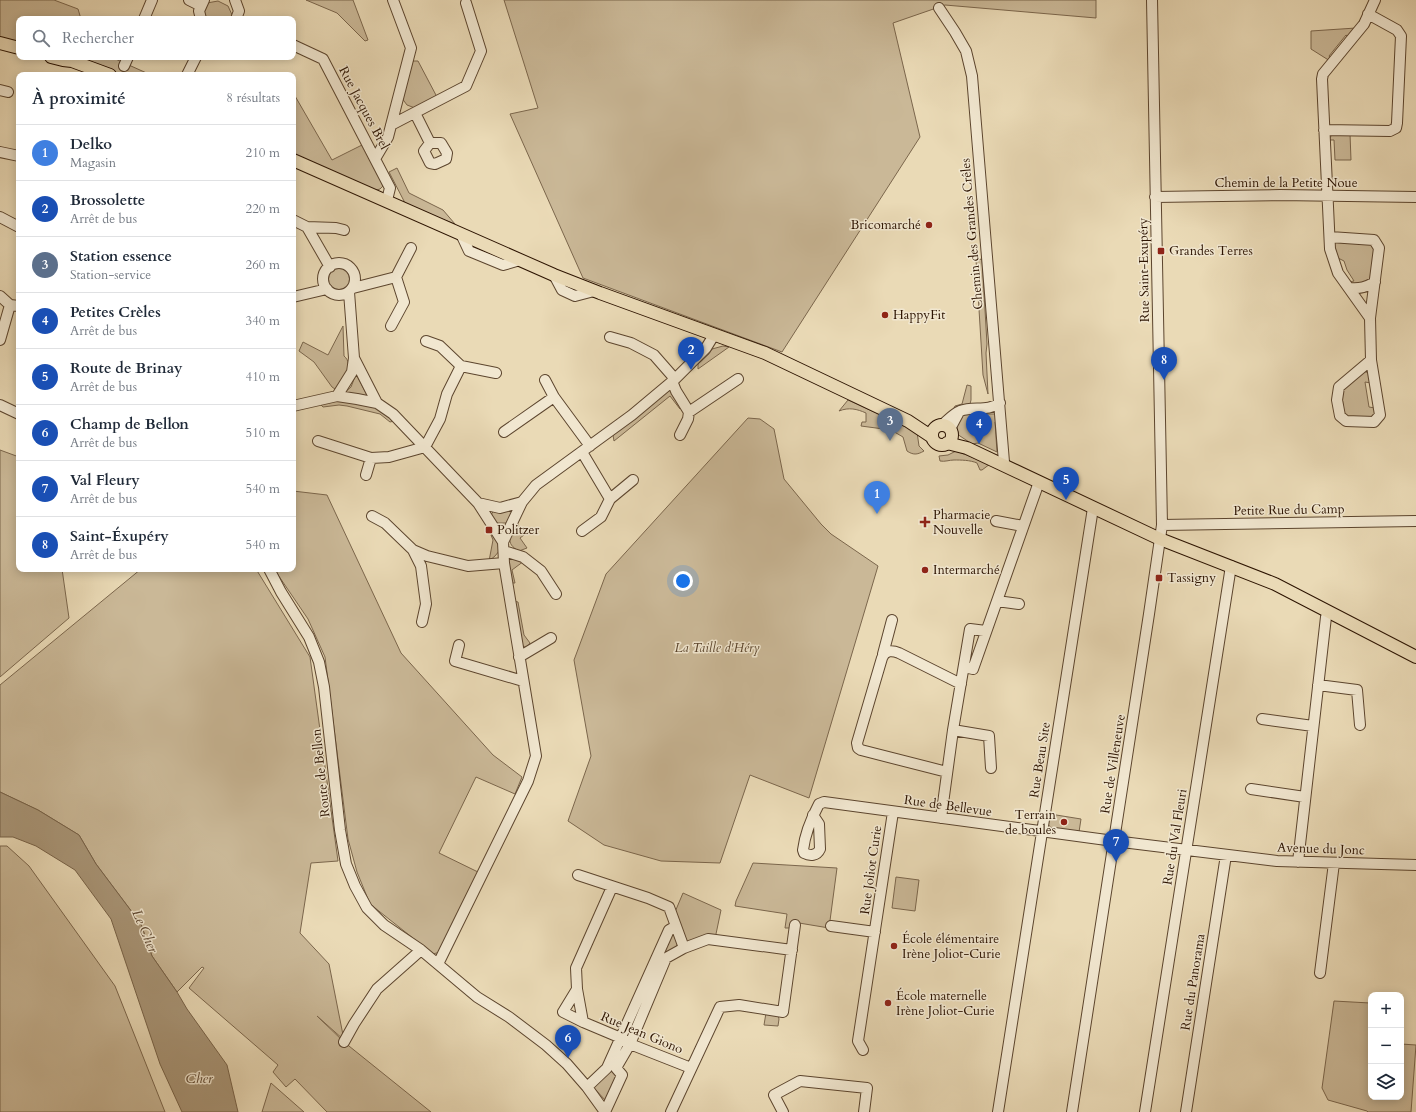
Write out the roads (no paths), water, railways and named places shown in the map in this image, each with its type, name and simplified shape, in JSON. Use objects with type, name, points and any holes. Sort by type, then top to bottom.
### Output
[{"type":"main road","points":[[0,43],[16,47]]},
{"type":"main road","points":[[60,60],[92,72]]},
{"type":"main road","points":[[64,60],[72,61],[102,72]]},
{"type":"main road","points":[[296,161],[387,200],[554,275],[765,353],[908,421],[943,432],[967,448],[1160,539],[1275,584],[1416,656]]},
{"type":"street","points":[[145,16],[152,0]]},
{"type":"street","points":[[189,0],[203,3],[199,11],[200,16]]},
{"type":"street","points":[[235,0],[239,11],[237,16]]},
{"type":"street","points":[[376,159],[388,137],[411,48],[393,0]]},
{"type":"street","name":"Rue Saint-Exupéry","points":[[1152,0],[1162,525],[1160,539]]},
{"type":"street","points":[[1370,318],[1338,273],[1330,249],[1322,79],[1323,74],[1364,24],[1375,0]]},
{"type":"street","points":[[391,125],[466,86],[481,52],[466,2]]},
{"type":"street","name":"Chemin des Grandes Crêles","points":[[939,8],[966,51],[972,76],[1000,403],[1003,465]]},
{"type":"street","points":[[1324,130],[1390,131],[1396,128],[1398,123],[1401,36],[1398,30],[1368,14]]},
{"type":"street","name":"Rue Jacques Brel","points":[[296,46],[323,59],[390,188],[387,200]]},
{"type":"street","points":[[188,72],[194,60]]},
{"type":"street","points":[[195,72],[201,60]]},
{"type":"street","points":[[415,113],[430,143]]},
{"type":"street","points":[[0,152],[16,155]]},
{"type":"street","name":"Chemin de la Petite Noue","points":[[1156,197],[1280,195],[1416,197]]},
{"type":"street","points":[[0,217],[16,225]]},
{"type":"street","points":[[296,222],[307,227],[336,228],[344,230]]},
{"type":"street","points":[[307,227],[330,267]]},
{"type":"street","points":[[1330,237],[1374,240],[1380,248],[1370,318],[1371,360],[1380,415],[1374,422],[1346,421],[1340,416],[1337,400],[1339,387],[1371,360]]},
{"type":"street","points":[[392,326],[404,302],[396,277],[411,248]]},
{"type":"street","points":[[337,396],[352,372],[354,358],[351,290],[355,277],[350,268],[340,264],[330,267],[324,275],[324,285],[334,294],[338,295],[342,295],[351,290],[396,277]]},
{"type":"street","points":[[1350,288],[1365,288],[1375,282]]},
{"type":"street","points":[[296,296],[327,289]]},
{"type":"street","points":[[0,296],[14,306],[0,340]]},
{"type":"street","points":[[438,964],[528,781],[536,756],[504,563],[504,546],[522,502],[536,485],[632,415],[674,380],[706,348],[714,335]]},
{"type":"street","points":[[610,337],[630,343],[654,355],[674,380],[676,391],[689,412],[688,419],[680,435]]},
{"type":"street","points":[[426,341],[440,346],[461,366],[496,373]]},
{"type":"street","points":[[354,358],[377,403]]},
{"type":"street","points":[[318,441],[371,458],[389,457],[425,447],[440,419],[447,394],[461,366]]},
{"type":"street","points":[[689,412],[738,379]]},
{"type":"street","points":[[544,380],[586,449],[610,499]]},
{"type":"street","points":[[296,405],[337,396],[377,403],[393,414],[478,502],[504,546],[523,557],[541,571],[556,594]]},
{"type":"street","points":[[504,432],[554,397]]},
{"type":"street","points":[[943,432],[952,415],[960,411],[976,408],[987,409],[1000,403]]},
{"type":"street","points":[[0,405],[16,413]]},
{"type":"street","points":[[366,474],[371,458]]},
{"type":"street","points":[[582,531],[601,516],[610,499],[633,480]]},
{"type":"street","points":[[964,667],[973,669],[1039,482]]},
{"type":"street","points":[[478,502],[500,508],[522,502]]},
{"type":"street","name":"Rue Beau Site","points":[[998,1112],[1093,508]]},
{"type":"street","points":[[372,516],[385,523],[413,550],[421,566],[426,604],[422,622]]},
{"type":"street","points":[[996,521],[1023,526]]},
{"type":"street","name":"Petite Rue du Camp","points":[[1162,525],[1416,521]]},
{"type":"street","name":"Rue de Villeneuve","points":[[1072,1112],[1160,539]]},
{"type":"street","points":[[413,550],[427,556],[468,566],[504,563]]},
{"type":"street","points":[[421,566],[427,556]]},
{"type":"street","name":"Rue du Val Fleuri","points":[[1145,1112],[1231,566]]},
{"type":"street","name":"Route de Bellon","points":[[269,572],[309,637],[319,662],[324,687],[340,830],[346,864],[355,886],[367,908],[384,925],[421,950],[477,997],[509,1017],[546,1045],[567,1064],[587,1087],[605,1112]]},
{"type":"street","points":[[997,601],[1019,604]]},
{"type":"street","points":[[1298,862],[1326,617],[1329,612]]},
{"type":"street","points":[[892,620],[857,743],[858,748],[947,772]]},
{"type":"street","points":[[941,818],[953,730],[970,629],[986,631]]},
{"type":"street","points":[[519,657],[551,638]]},
{"type":"street","points":[[459,644],[455,661],[523,681]]},
{"type":"street","points":[[883,654],[888,651],[899,652],[961,684]]},
{"type":"street","points":[[1318,685],[1357,690],[1360,725]]},
{"type":"street","points":[[1262,719],[1313,726]]},
{"type":"street","points":[[953,730],[989,736],[991,768]]},
{"type":"street","points":[[1251,789],[1305,797]]},
{"type":"street","name":"Rue de Bellevue","points":[[813,815],[819,804],[824,802],[1114,842],[1226,855]]},
{"type":"street","name":"Rue Joliot Curie","points":[[863,1050],[858,1041],[893,812]]},
{"type":"street","name":"Avenue du Jonc","points":[[1226,855],[1298,862],[1416,865]]},
{"type":"street","name":"Rue du Panorama","points":[[1186,1112],[1226,855]]},
{"type":"street","points":[[1320,973],[1334,863]]},
{"type":"street","points":[[578,875],[668,906],[684,948]]},
{"type":"street","name":"Rue Jean Giono","points":[[583,1022],[577,989],[576,968],[612,887]]},
{"type":"street","points":[[671,1112],[720,1007],[739,1005],[783,1012],[795,925]]},
{"type":"street","points":[[612,1066],[621,1038],[669,930],[676,926]]},
{"type":"street","name":"Rue Joliot Curie","points":[[831,926],[875,932]]},
{"type":"street","points":[[587,1087],[606,1068],[612,1066],[630,1044],[666,958],[684,948],[708,939],[792,950]]},
{"type":"street","points":[[344,1042],[377,989],[421,950]]},
{"type":"street","name":"Rue Jean Giono","points":[[577,989],[563,1012],[621,1038],[630,1044],[691,1068]]},
{"type":"street","points":[[605,1112],[622,1075],[612,1066]]},
{"type":"street","points":[[783,1112],[774,1095],[800,1081],[867,1088],[864,1112]]},
{"type":"water","name":"Cher","points":[[0,792],[38,810],[79,835],[96,864],[141,924],[152,956],[187,1009],[227,1065],[238,1112],[182,1112],[160,1064],[111,919],[75,870],[36,846],[13,837],[0,837]]},
{"type":"place","name":"Bricomarché","points":[[929,225]]},
{"type":"place","name":"Grandes Terres","points":[[1161,251]]},
{"type":"place","name":"HappyFit","points":[[885,315]]},
{"type":"place","name":"Brossolette","points":[[691,370]]},
{"type":"place","name":"Saint-Éxupéry","points":[[1164,380]]},
{"type":"place","name":"Station essence","points":[[890,441]]},
{"type":"place","name":"Petites Crèles","points":[[979,444]]},
{"type":"place","name":"Route de Brinay","points":[[1066,500]]},
{"type":"place","name":"Delko","points":[[877,514]]},
{"type":"place","name":"Pharmacie Nouvelle","points":[[925,522]]},
{"type":"place","name":"Politzer","points":[[489,530]]},
{"type":"place","name":"Intermarché","points":[[925,570]]},
{"type":"place","name":"Tassigny","points":[[1159,578]]},
{"type":"place","name":"Terrain de boules","points":[[1064,822]]},
{"type":"place","name":"Val Fleury","points":[[1116,862]]},
{"type":"place","name":"École élémentaire Irène Joliot-Curie","points":[[894,946]]},
{"type":"place","name":"École maternelle Irène Joliot-Curie","points":[[888,1003]]},
{"type":"place","name":"Champ de Bellon","points":[[568,1058]]},
{"type":"park label","name":"La Taille d'Héry","points":[[717,648]]},
{"type":"water label","name":"Le Cher","points":[[145,931]]}]
